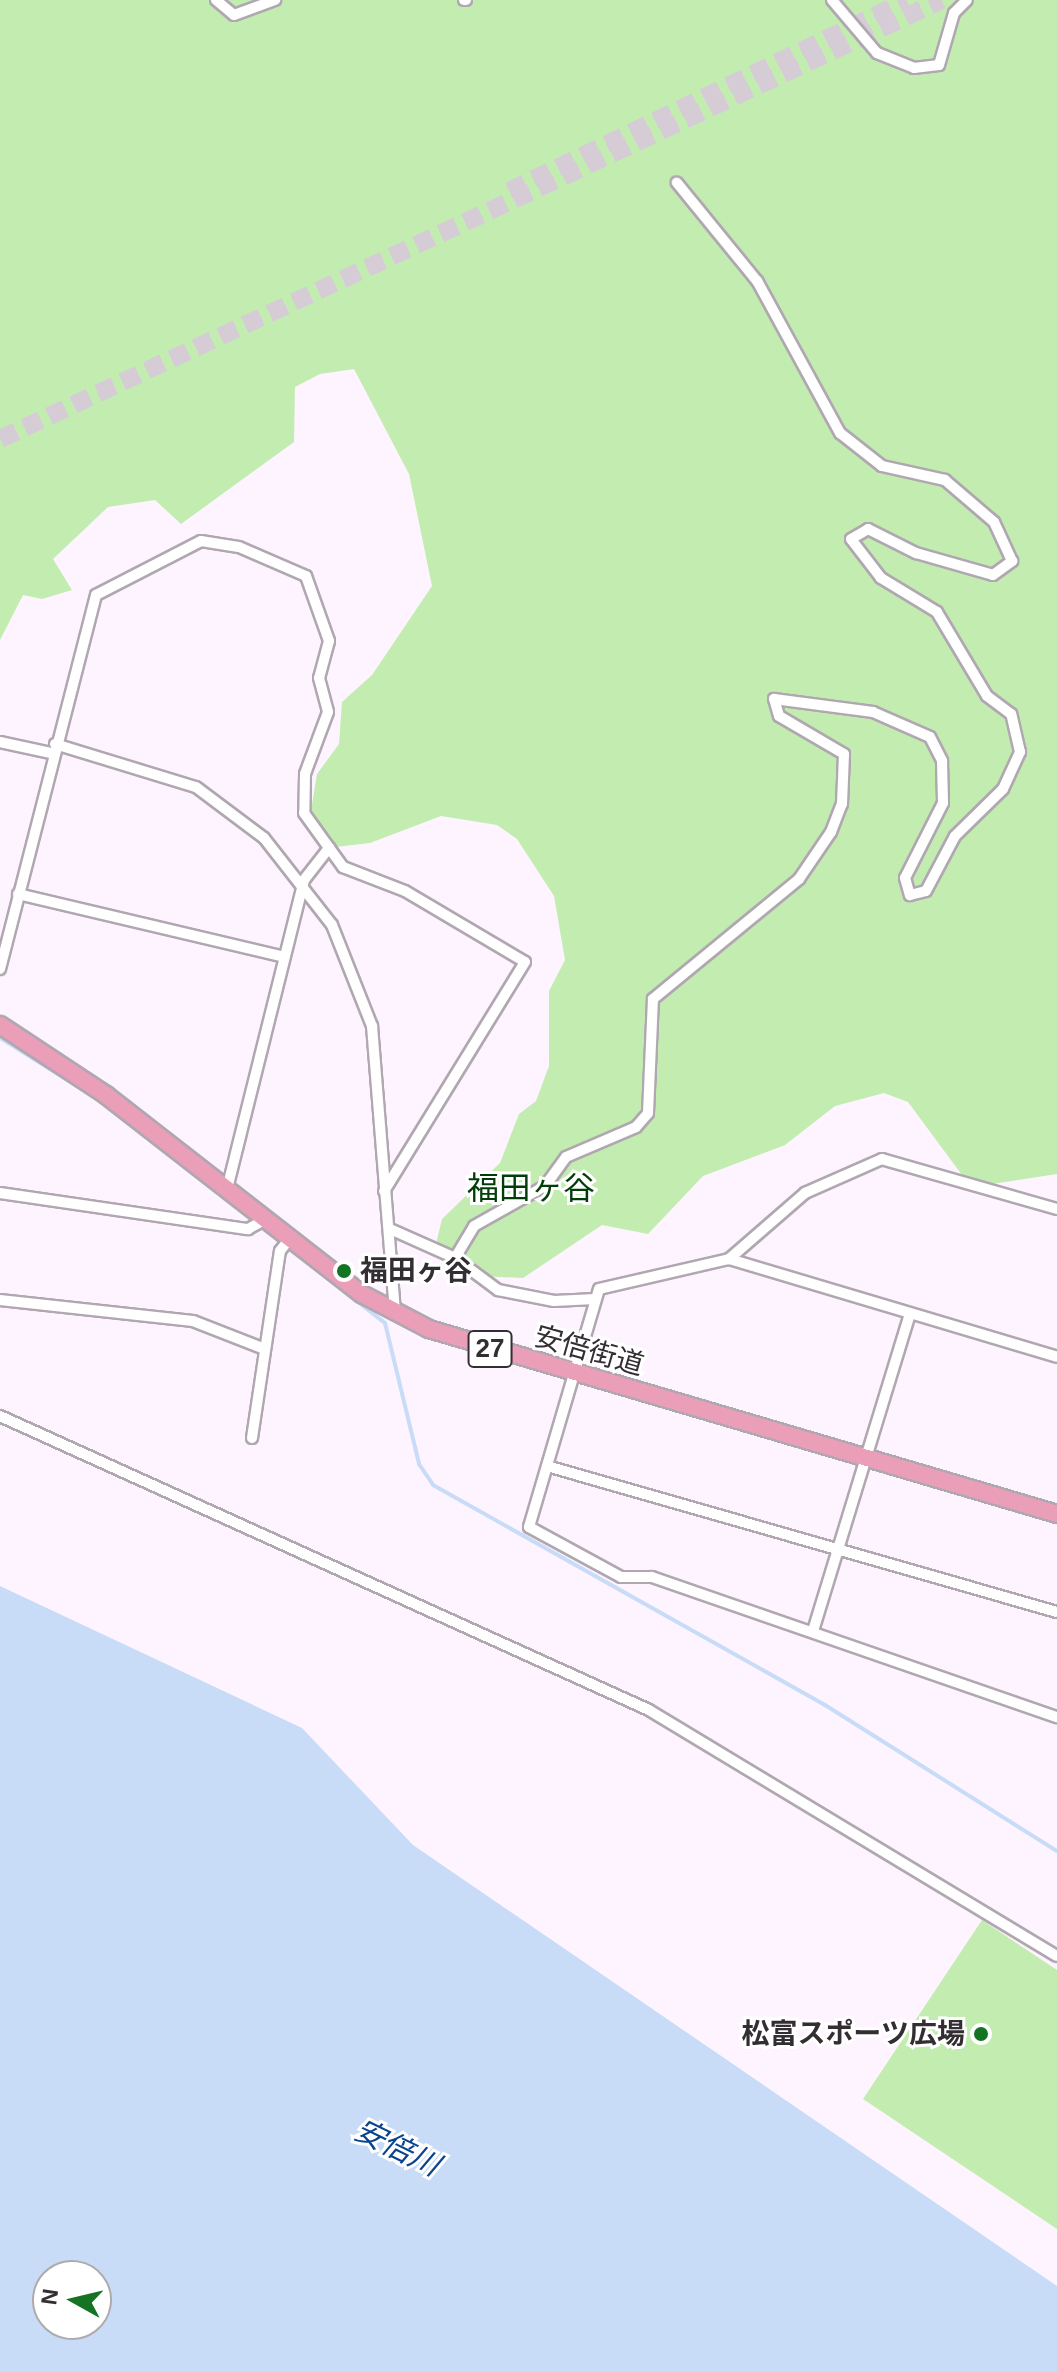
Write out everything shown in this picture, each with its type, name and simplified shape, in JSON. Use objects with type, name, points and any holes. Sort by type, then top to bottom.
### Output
[{"type":"main road","name":"安倍街道","points":[[0,1025],[106,1095],[290,1238],[395,1311],[472,1344],[1057,1514]]},
{"type":"street","points":[[216,0],[224,11],[242,15],[275,0]]},
{"type":"street","points":[[832,0],[877,53],[914,68],[939,65],[954,13],[967,0]]},
{"type":"street","points":[[455,1258],[474,1226],[545,1186],[566,1157],[636,1127],[648,1113],[653,999],[799,879],[831,832],[842,804],[844,754],[779,716],[774,699],[873,712],[930,737],[942,761],[943,803],[905,878],[910,895],[926,891],[955,836],[1003,789],[1020,752],[1011,714],[987,696],[937,612],[881,578],[851,539],[868,529],[916,553],[993,575],[1012,561],[1006,542],[969,496],[945,480],[882,466],[840,433],[757,281],[677,183]]},
{"type":"street","points":[[0,969],[53,749],[96,595],[185,544],[217,542],[251,552],[306,576],[324,615],[329,641],[319,678],[328,712],[305,774],[304,813],[343,867],[405,891],[525,962],[384,1191]]},
{"type":"street","points":[[0,742],[53,749],[196,787],[264,838],[304,880],[346,953],[372,1026],[395,1311]]},
{"type":"street","points":[[227,1189],[304,880],[329,848]]},
{"type":"street","points":[[18,894],[284,957]]},
{"type":"street","points":[[1057,1209],[882,1159],[805,1193],[729,1259],[599,1289],[529,1527],[621,1577],[652,1577],[1057,1717]]},
{"type":"street","points":[[0,1193],[248,1229],[266,1219]]},
{"type":"street","points":[[390,1229],[455,1258],[498,1290],[554,1301],[595,1299]]},
{"type":"street","points":[[252,1438],[280,1251],[290,1238]]},
{"type":"street","points":[[729,1259],[1057,1357]]},
{"type":"street","points":[[0,1300],[193,1321],[265,1349]]},
{"type":"street","points":[[813,1631],[910,1313]]},
{"type":"street","points":[[0,1416],[649,1710],[1057,1956]]},
{"type":"street","points":[[547,1466],[1057,1612]]},
{"type":"green space","points":[[0,0],[1057,0],[1057,1174],[992,1184],[962,1175],[908,1102],[884,1093],[835,1106],[785,1145],[703,1176],[648,1234],[602,1225],[523,1278],[477,1276],[445,1263],[436,1244],[442,1219],[500,1163],[519,1114],[536,1101],[549,1066],[549,991],[565,960],[554,896],[517,839],[497,825],[441,816],[370,843],[335,847],[311,811],[317,774],[339,744],[342,702],[372,675],[432,586],[409,474],[354,369],[320,374],[295,387],[294,442],[181,524],[155,500],[108,507],[53,559],[72,590],[42,599],[23,595],[0,640]]},
{"type":"green space","name":"松富スポーツ広場","points":[[982,1920],[1057,1970],[1057,2229],[863,2099]]},
{"type":"water","name":"安倍川","points":[[0,1586],[302,1728],[413,1845],[1057,2286],[1057,2372],[0,2372]]},
{"type":"waterway","points":[[0,1038],[96,1098],[385,1323],[419,1464],[433,1485],[825,1705],[1057,1851]]},
{"type":"tunnel","points":[[509,191],[907,0]]},
{"type":"tunnel","points":[[0,439],[942,0]]},
{"type":"place","name":"福田ヶ谷","points":[[344,1271]]},
{"type":"place","name":"松富スポーツ広場","points":[[981,2034]]},
{"type":"district","name":"福田ヶ谷","points":[[531,1188]]}]
